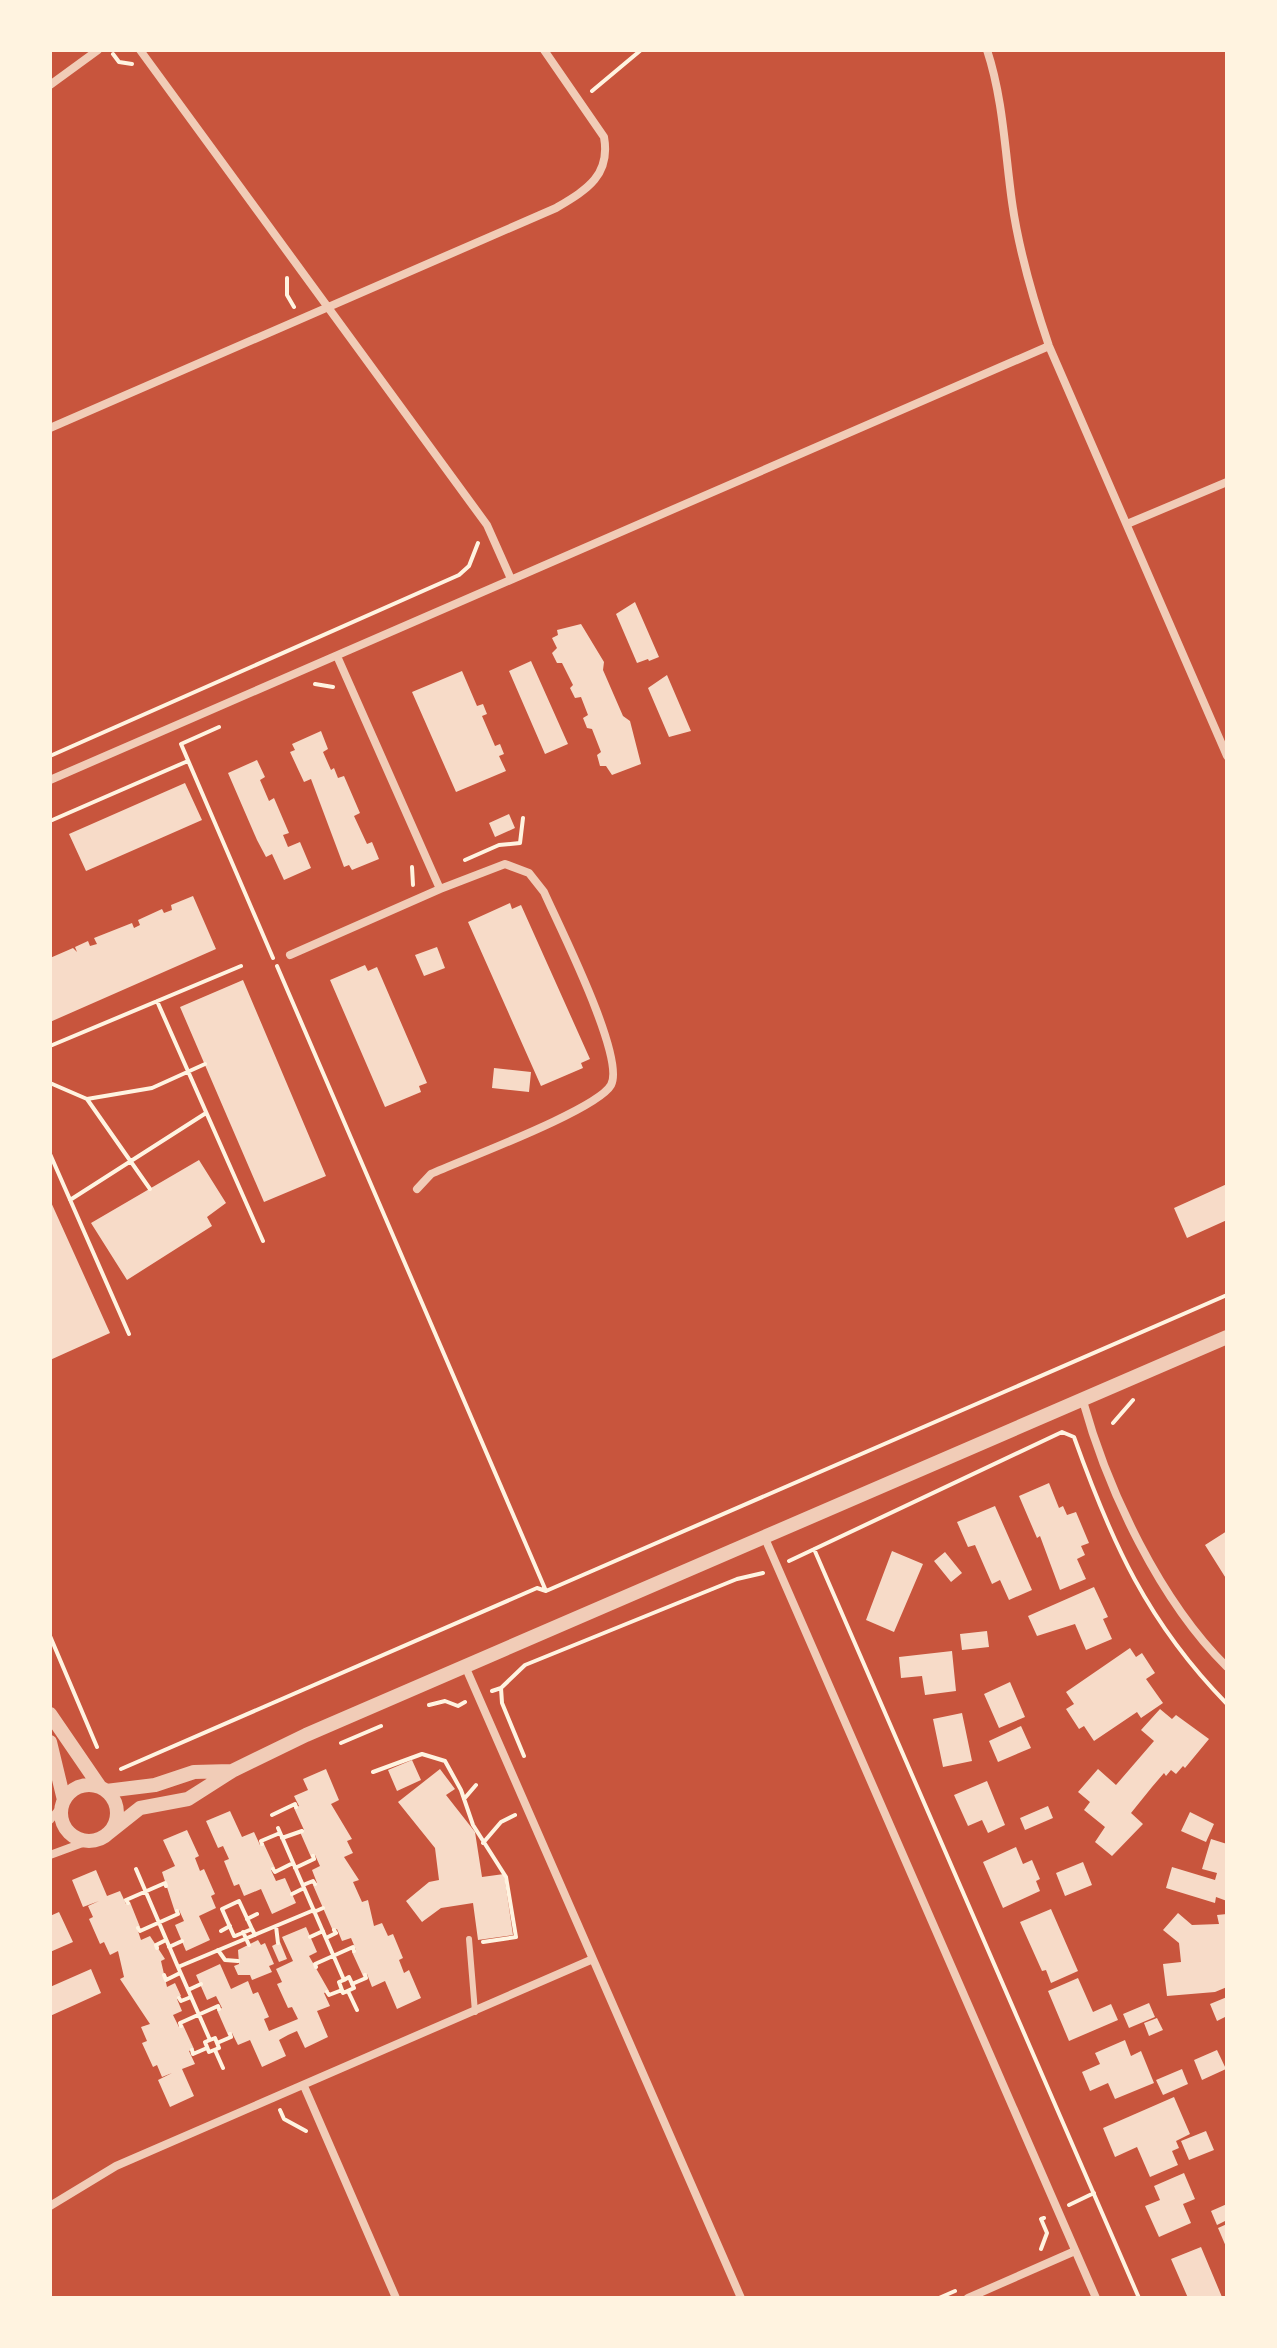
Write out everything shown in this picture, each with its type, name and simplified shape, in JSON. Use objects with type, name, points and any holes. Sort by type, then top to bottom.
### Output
[{"type":"street","points":[[50,85],[98,50]]},
{"type":"street","points":[[140,50],[487,525],[511,579]]},
{"type":"street","points":[[50,428],[556,208],[588,188],[604,168],[607,154],[604,137],[544,50]]},
{"type":"street","points":[[987,50],[1022,258],[1049,346],[1227,756]]},
{"type":"street","points":[[50,780],[1049,346]]},
{"type":"street","points":[[1127,524],[1227,482]]},
{"type":"street","points":[[337,656],[440,889]]},
{"type":"street","points":[[290,955],[505,864],[529,873],[544,892],[608,1039],[615,1067],[611,1084],[586,1105],[431,1174],[417,1189]]},
{"type":"street","points":[[50,1855],[106,1835],[140,1808],[188,1799],[232,1771],[465,1666],[1227,1337]]},
{"type":"street","points":[[1083,1401],[1091,1431],[1143,1551],[1212,1652],[1227,1667]]},
{"type":"street","points":[[764,1536],[1096,2298]]},
{"type":"street","points":[[465,1666],[741,2298]]},
{"type":"street","points":[[50,1714],[117,1812],[106,1835]]},
{"type":"street","points":[[50,1742],[66,1829],[79,1839],[88,1841]]},
{"type":"street","points":[[50,1820],[77,1787],[148,1787],[194,1772],[232,1771]]},
{"type":"street","points":[[50,2206],[116,2166],[593,1959]]},
{"type":"street","points":[[304,2086],[396,2298]]},
{"type":"street","points":[[968,2298],[1075,2251]]},
{"type":"lane","points":[[469,1942],[475,2012]]},
{"type":"path","points":[[110,50],[119,62],[132,64]]},
{"type":"path","points":[[580,100],[641,50]]},
{"type":"path","points":[[50,756],[459,575],[469,566],[478,538]]},
{"type":"path","points":[[308,686],[320,683],[334,688]]},
{"type":"path","points":[[223,725],[181,744],[546,1591]]},
{"type":"path","points":[[50,821],[188,761]]},
{"type":"path","points":[[465,860],[499,845],[520,843],[523,818]]},
{"type":"path","points":[[50,1046],[241,966]]},
{"type":"path","points":[[157,1001],[263,1241]]},
{"type":"path","points":[[87,1099],[152,1088],[205,1064]]},
{"type":"path","points":[[50,1083],[87,1099],[150,1189]]},
{"type":"path","points":[[70,1200],[207,1113]]},
{"type":"path","points":[[50,1154],[129,1334]]},
{"type":"path","points":[[114,1771],[537,1588],[546,1591],[1227,1295]]},
{"type":"path","points":[[1113,1423],[1130,1401]]},
{"type":"path","points":[[509,1720],[501,1688],[525,1665],[737,1579],[750,1578],[778,1566],[1062,1432]]},
{"type":"path","points":[[814,1549],[1139,2298]]},
{"type":"path","points":[[50,1636],[101,1757],[84,1764]]},
{"type":"path","points":[[373,1772],[422,1754],[445,1761],[483,1844],[506,1877],[516,1937],[469,1942]]},
{"type":"path","points":[[464,1799],[476,1785]]},
{"type":"path","points":[[272,1815],[295,1804],[296,1807]]},
{"type":"path","points":[[483,1844],[501,1822],[528,1809]]},
{"type":"path","points":[[262,1844],[261,1841],[280,1833],[302,1831]]},
{"type":"path","points":[[280,1833],[344,1980]]},
{"type":"path","points":[[273,1869],[275,1872],[294,1866],[314,1859],[313,1856]]},
{"type":"path","points":[[136,1869],[210,2040]]},
{"type":"path","points":[[292,1894],[313,1881],[315,1884]]},
{"type":"path","points":[[128,1903],[126,1900],[165,1883],[166,1886]]},
{"type":"path","points":[[237,1943],[222,1909],[239,1901],[255,1935]]},
{"type":"path","points":[[164,1975],[166,1980],[218,1950],[247,1942],[255,1935],[323,1908]]},
{"type":"path","points":[[138,1928],[140,1931],[178,1914],[177,1911]]},
{"type":"path","points":[[247,1919],[257,1914]]},
{"type":"path","points":[[221,1931],[230,1926]]},
{"type":"path","points":[[276,1926],[278,1943]]},
{"type":"path","points":[[234,1936],[252,1929]]},
{"type":"path","points":[[326,1938],[336,1933],[334,1930]]},
{"type":"path","points":[[310,1937],[323,1931]]},
{"type":"path","points":[[243,1932],[247,1942]]},
{"type":"path","points":[[157,1948],[156,1945],[166,1940]]},
{"type":"path","points":[[169,1947],[182,1941]]},
{"type":"path","points":[[316,1967],[315,1964],[353,1947],[354,1951]]},
{"type":"path","points":[[218,1950],[229,1962],[238,1961]]},
{"type":"path","points":[[352,1984],[366,1978],[365,1975]]},
{"type":"path","points":[[349,1977],[354,1988],[343,1993],[339,1982],[344,1980],[349,1977]]},
{"type":"path","points":[[188,1990],[201,1984]]},
{"type":"path","points":[[327,1992],[329,1995],[342,1990]]},
{"type":"path","points":[[348,1991],[357,2010]]},
{"type":"path","points":[[179,1998],[181,2001],[191,1997]]},
{"type":"path","points":[[181,2026],[180,2023],[199,2014],[218,2006],[219,2009]]},
{"type":"path","points":[[217,2043],[231,2037],[230,2034]]},
{"type":"path","points":[[215,2038],[217,2043],[219,2048],[209,2052],[205,2042],[215,2038]]},
{"type":"path","points":[[192,2050],[193,2054],[207,2048]]},
{"type":"path","points":[[215,2050],[223,2068]]},
{"type":"path","points":[[274,2099],[284,2119],[307,2133]]},
{"type":"path","points":[[1035,2256],[1047,2233],[1041,2219]]},
{"type":"building","points":[[635,602],[659,657],[637,663],[616,614]]},
{"type":"building","points":[[581,624],[604,662],[603,670],[623,716],[630,721],[641,764],[612,775],[606,766],[600,766],[597,755],[601,752],[592,729],[587,728],[583,718],[588,715],[581,697],[575,698],[570,688],[573,685],[562,663],[557,663],[552,653],[557,648],[552,638],[558,635],[557,630]]},
{"type":"building","points":[[531,661],[568,744],[545,754],[509,671]]},
{"type":"building","points":[[462,671],[477,706],[483,704],[487,714],[482,716],[495,746],[500,744],[504,754],[499,756],[506,771],[456,792],[412,692]]},
{"type":"building","points":[[667,675],[691,731],[669,737],[648,688]]},
{"type":"building","points":[[321,731],[328,749],[323,752],[331,770],[334,768],[338,778],[344,776],[360,813],[354,816],[367,844],[372,842],[379,859],[352,870],[349,865],[344,867],[311,779],[304,782],[290,752],[295,750],[292,744]]},
{"type":"building","points":[[257,760],[265,777],[260,780],[269,801],[274,798],[289,833],[283,835],[288,847],[300,842],[311,868],[284,880],[272,854],[266,857],[257,840],[228,773]]},
{"type":"building","points":[[185,783],[202,820],[86,871],[69,834]]},
{"type":"building","points":[[509,814],[515,828],[495,837],[489,823]]},
{"type":"building","points":[[193,896],[216,949],[50,1022],[50,958],[73,948],[77,952],[75,947],[88,941],[90,946],[97,944],[94,938],[132,923],[134,928],[140,925],[138,920],[162,909],[164,913],[172,910],[171,905]]},
{"type":"building","points":[[510,903],[512,909],[521,905],[590,1059],[581,1063],[583,1068],[541,1086],[468,922]]},
{"type":"building","points":[[437,947],[445,968],[424,976],[415,955]]},
{"type":"building","points":[[365,965],[368,971],[377,967],[427,1083],[419,1086],[421,1092],[385,1107],[330,980]]},
{"type":"building","points":[[243,980],[326,1176],[264,1202],[180,1007]]},
{"type":"building","points":[[494,1068],[531,1072],[529,1092],[492,1088]]},
{"type":"building","points":[[199,1160],[226,1203],[207,1217],[212,1226],[127,1280],[91,1223]]},
{"type":"building","points":[[1227,1184],[1227,1220],[1187,1238],[1174,1208]]},
{"type":"building","points":[[50,1200],[110,1333],[50,1360]]},
{"type":"building","points":[[1049,1483],[1059,1508],[1063,1506],[1067,1515],[1076,1512],[1089,1543],[1081,1546],[1085,1555],[1077,1559],[1086,1579],[1060,1590],[1040,1536],[1037,1538],[1019,1496]]},
{"type":"building","points":[[995,1506],[1032,1590],[1009,1600],[1000,1580],[992,1584],[975,1545],[968,1547],[957,1522]]},
{"type":"building","points":[[1227,1531],[1227,1580],[1205,1545]]},
{"type":"building","points":[[892,1551],[923,1564],[894,1632],[866,1620]]},
{"type":"building","points":[[945,1552],[962,1573],[951,1582],[934,1561]]},
{"type":"building","points":[[1094,1587],[1108,1617],[1103,1619],[1112,1639],[1086,1650],[1075,1624],[1037,1636],[1028,1616]]},
{"type":"building","points":[[987,1631],[989,1647],[962,1650],[960,1634]]},
{"type":"building","points":[[1130,1648],[1136,1657],[1142,1653],[1155,1673],[1146,1679],[1163,1703],[1141,1718],[1137,1712],[1094,1741],[1084,1726],[1079,1729],[1066,1709],[1074,1704],[1066,1692]]},
{"type":"building","points":[[952,1651],[956,1691],[925,1695],[922,1676],[901,1678],[899,1657]]},
{"type":"building","points":[[1010,1682],[1025,1717],[999,1728],[984,1694]]},
{"type":"building","points":[[1160,1709],[1172,1719],[1176,1715],[1209,1739],[1185,1768],[1183,1766],[1176,1774],[1171,1770],[1166,1776],[1164,1773],[1152,1787],[1131,1813],[1143,1824],[1112,1856],[1095,1842],[1105,1827],[1084,1810],[1090,1802],[1078,1792],[1098,1769],[1116,1785],[1154,1741],[1141,1730]]},
{"type":"building","points":[[962,1713],[972,1761],[943,1767],[933,1719]]},
{"type":"building","points":[[1021,1726],[1031,1748],[998,1762],[989,1741]]},
{"type":"building","points":[[412,1760],[421,1780],[397,1791],[388,1770]]},
{"type":"building","points":[[326,1769],[339,1800],[331,1804],[352,1839],[347,1841],[353,1853],[344,1857],[359,1880],[353,1882],[362,1902],[368,1900],[374,1926],[382,1923],[388,1936],[393,1934],[403,1958],[399,1960],[404,1973],[409,1970],[421,1998],[397,2009],[385,1981],[372,1987],[367,1974],[363,1976],[352,1952],[356,1950],[351,1938],[342,1941],[337,1929],[333,1931],[313,1885],[317,1883],[312,1870],[320,1866],[315,1855],[311,1857],[300,1832],[304,1830],[294,1808],[299,1806],[294,1796],[308,1790],[303,1779]]},
{"type":"building","points":[[440,1769],[455,1789],[446,1795],[475,1832],[482,1877],[504,1874],[513,1935],[478,1940],[473,1903],[441,1908],[422,1922],[406,1901],[429,1882],[439,1880],[435,1848],[398,1802]]},
{"type":"building","points":[[987,1781],[1005,1825],[988,1833],[982,1820],[968,1826],[954,1795]]},
{"type":"building","points":[[1048,1806],[1053,1818],[1025,1830],[1020,1818]]},
{"type":"building","points":[[230,1811],[242,1837],[254,1832],[260,1845],[264,1844],[275,1868],[271,1870],[276,1881],[285,1878],[296,1903],[272,1914],[261,1889],[244,1896],[239,1884],[234,1886],[224,1861],[229,1859],[223,1846],[218,1848],[206,1821]]},
{"type":"building","points":[[1190,1812],[1214,1824],[1206,1842],[1181,1831]]},
{"type":"building","points":[[187,1830],[199,1856],[195,1858],[200,1871],[204,1869],[215,1894],[211,1896],[216,1908],[199,1916],[210,1940],[186,1951],[175,1925],[184,1921],[179,1910],[175,1912],[162,1872],[175,1866],[163,1840]]},
{"type":"building","points":[[1211,1839],[1227,1844],[1227,1901],[1216,1897],[1215,1903],[1166,1888],[1172,1867],[1215,1880],[1217,1873],[1202,1869]]},
{"type":"building","points":[[1016,1847],[1023,1864],[1032,1860],[1040,1879],[1036,1881],[1040,1891],[1003,1908],[983,1862]]},
{"type":"building","points":[[1083,1862],[1092,1885],[1065,1896],[1056,1873]]},
{"type":"building","points":[[96,1870],[107,1896],[120,1891],[126,1904],[130,1902],[140,1927],[137,1928],[141,1940],[150,1936],[165,1959],[161,1961],[167,1987],[175,1983],[181,1996],[177,1999],[182,2011],[173,2015],[179,2027],[183,2025],[194,2049],[189,2051],[195,2064],[182,2069],[194,2096],[170,2107],[158,2080],[172,2073],[162,2077],[157,2065],[153,2067],[142,2043],[147,2041],[141,2027],[150,2024],[120,1979],[124,1977],[118,1951],[110,1955],[104,1942],[100,1944],[89,1919],[93,1917],[88,1906],[99,1901],[83,1907],[72,1880]]},
{"type":"building","points":[[1051,1909],[1078,1971],[1051,1983],[1046,1970],[1042,1971],[1020,1922]]},
{"type":"building","points":[[59,1912],[73,1942],[50,1952],[50,1916]]},
{"type":"building","points":[[1178,1913],[1192,1925],[1219,1924],[1217,1915],[1227,1914],[1227,1987],[1215,1992],[1167,1996],[1163,1964],[1181,1962],[1179,1943],[1163,1930]]},
{"type":"building","points":[[306,1927],[317,1952],[309,1956],[329,1991],[324,1993],[330,2006],[317,2011],[328,2037],[305,2048],[297,2031],[288,2035],[279,2040],[286,2056],[262,2067],[250,2040],[238,2045],[232,2033],[228,2035],[217,2010],[222,2008],[216,1996],[207,2000],[196,1975],[220,1964],[231,1989],[248,1981],[253,1994],[258,1992],[269,2017],[264,2019],[269,2031],[298,2019],[292,2007],[288,2008],[277,1984],[282,1982],[276,1969],[293,1961],[282,1937]]},
{"type":"building","points":[[258,1940],[261,1945],[265,1943],[274,1964],[269,1966],[272,1972],[252,1980],[250,1975],[238,1975],[234,1966],[239,1964],[238,1950]]},
{"type":"building","points":[[280,1942],[287,1959],[279,1962],[272,1946]]},
{"type":"building","points":[[91,1969],[101,1993],[50,2016],[50,1987]]},
{"type":"building","points":[[1078,1978],[1093,2012],[1111,2004],[1118,2020],[1069,2041],[1048,1991]]},
{"type":"building","points":[[1227,1997],[1227,2016],[1217,2021],[1210,2004]]},
{"type":"building","points":[[1149,2003],[1155,2017],[1129,2028],[1123,2014]]},
{"type":"building","points":[[1157,2018],[1163,2030],[1149,2036],[1144,2023]]},
{"type":"building","points":[[1125,2040],[1131,2056],[1141,2051],[1154,2083],[1115,2099],[1108,2083],[1090,2091],[1082,2072],[1100,2064],[1095,2053]]},
{"type":"building","points":[[1217,2050],[1226,2069],[1202,2080],[1194,2060]]},
{"type":"building","points":[[1182,2069],[1188,2084],[1163,2095],[1156,2080]]},
{"type":"building","points":[[1174,2097],[1190,2134],[1176,2141],[1179,2148],[1172,2151],[1178,2165],[1150,2177],[1137,2147],[1115,2157],[1103,2128]]},
{"type":"building","points":[[1206,2131],[1214,2150],[1189,2160],[1181,2141]]},
{"type":"building","points":[[1184,2173],[1195,2199],[1183,2204],[1191,2223],[1159,2237],[1145,2206],[1160,2200],[1154,2186]]},
{"type":"building","points":[[1227,2204],[1227,2220],[1217,2225],[1211,2211]]},
{"type":"building","points":[[1227,2224],[1227,2249],[1218,2228]]},
{"type":"building","points":[[1201,2247],[1222,2297],[1188,2298],[1171,2259]]}]
